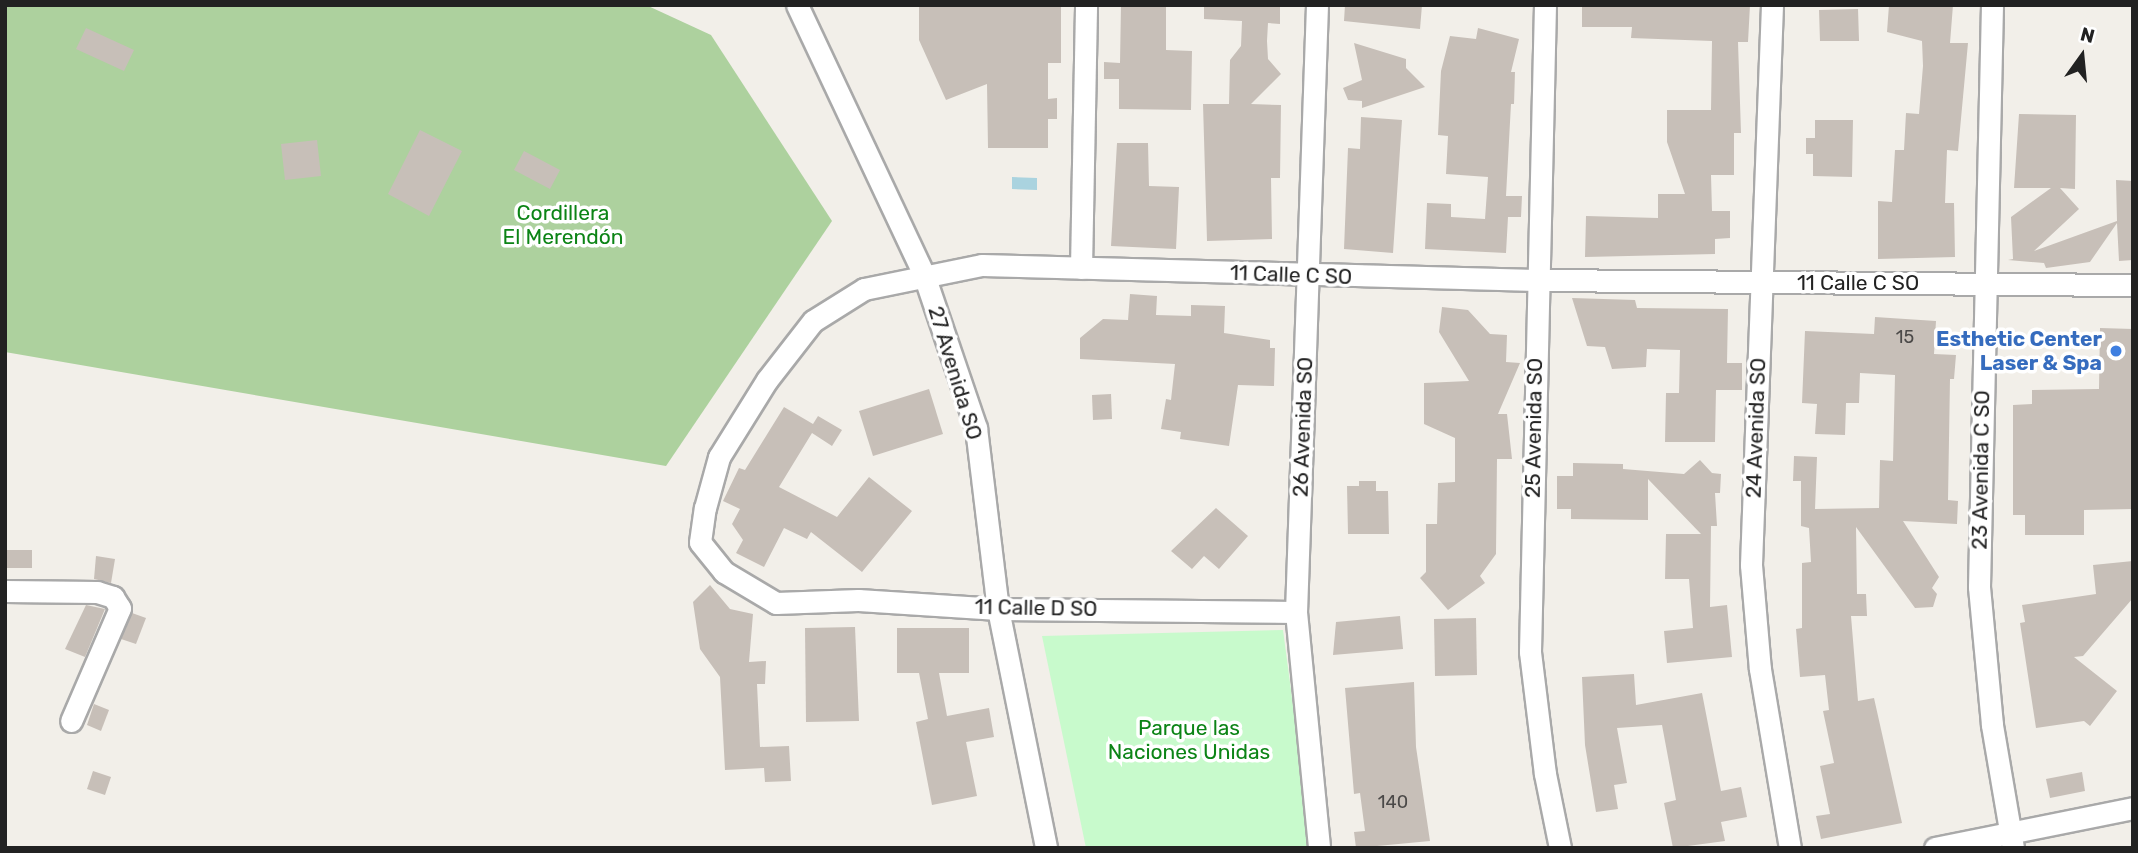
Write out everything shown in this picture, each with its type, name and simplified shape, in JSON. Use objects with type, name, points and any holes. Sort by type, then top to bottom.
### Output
[{"type":"street","name":"27 Avenida SO","points":[[797,5],[923,275],[976,428],[998,609],[1046,848]]},
{"type":"street","points":[[1082,268],[1086,5]]},
{"type":"street","name":"26 Avenida SO","points":[[1317,5],[1296,612],[1319,848]]},
{"type":"street","name":"25 Avenida SO","points":[[1545,5],[1536,280],[1530,652],[1545,774],[1560,848]]},
{"type":"street","name":"24 Avenida SO","points":[[1772,5],[1751,565],[1760,669],[1790,848]]},
{"type":"street","name":"23 Avenida C SO","points":[[1992,5],[1983,284],[1979,587],[1992,725],[2011,840]]},
{"type":"street","name":"11 Calle C SO","points":[[776,603],[724,572],[700,542],[719,457],[767,380],[813,321],[864,289],[923,275],[982,265],[1309,276],[1536,280],[2133,285]]},
{"type":"street","points":[[5,591],[97,592],[113,597],[120,608],[71,721]]},
{"type":"street","name":"11 Calle D SO","points":[[776,603],[859,600],[998,609],[1296,612]]},
{"type":"street","points":[[1935,848],[2011,840],[2133,808]]},
{"type":"green space","name":"Cordillera El Merendón","points":[[5,5],[646,5],[711,35],[832,221],[666,466],[5,352]]},
{"type":"green space","name":"Parque las Naciones Unidas","points":[[1283,630],[1312,848],[1086,848],[1042,636]]},
{"type":"water","points":[[1012,177],[1037,178],[1037,190],[1012,189]]},
{"type":"building","points":[[919,5],[1061,5],[1061,63],[1048,63],[1048,99],[1057,98],[1057,119],[1048,119],[1048,148],[988,148],[987,84],[946,100],[919,40]]},
{"type":"building","points":[[1121,5],[1166,5],[1166,50],[1192,51],[1191,110],[1119,109],[1119,79],[1104,79],[1104,62],[1120,63]]},
{"type":"building","points":[[1204,5],[1280,5],[1280,24],[1268,23],[1267,41],[1268,59],[1281,74],[1251,104],[1281,105],[1280,178],[1271,178],[1272,239],[1207,241],[1203,104],[1229,104],[1230,60],[1241,46],[1242,21],[1204,19]]},
{"type":"building","points":[[1345,5],[1422,5],[1420,29],[1344,21]]},
{"type":"building","points":[[1582,5],[1750,5],[1748,42],[1738,42],[1741,133],[1734,133],[1734,175],[1711,175],[1712,211],[1730,211],[1730,238],[1715,239],[1715,254],[1585,257],[1586,216],[1658,218],[1658,194],[1685,194],[1667,142],[1667,110],[1711,110],[1712,41],[1631,38],[1632,27],[1582,27]]},
{"type":"building","points":[[1889,5],[1953,5],[1950,43],[1968,43],[1958,151],[1947,150],[1945,203],[1954,203],[1955,257],[1878,259],[1878,201],[1892,202],[1895,150],[1904,150],[1906,113],[1919,114],[1923,66],[1922,41],[1887,32]]},
{"type":"building","points":[[1858,9],[1859,41],[1820,41],[1819,10]]},
{"type":"building","points":[[86,28],[134,50],[124,71],[76,49]]},
{"type":"building","points":[[1478,28],[1519,39],[1511,72],[1515,72],[1514,104],[1511,104],[1506,196],[1522,196],[1521,217],[1508,217],[1506,253],[1425,249],[1427,203],[1451,204],[1451,217],[1485,219],[1488,177],[1446,174],[1448,136],[1438,135],[1441,71],[1450,36],[1476,39]]},
{"type":"building","points":[[1354,43],[1406,59],[1406,68],[1425,87],[1362,108],[1362,101],[1348,100],[1343,88],[1362,80]]},
{"type":"building","points":[[2019,114],[2076,115],[2075,189],[2060,188],[2079,209],[2034,251],[2117,221],[2116,180],[2133,181],[2133,260],[2119,261],[2117,223],[2090,262],[2046,268],[2044,263],[2008,260],[2013,259],[2011,217],[2051,188],[2014,188]]},
{"type":"building","points":[[1361,117],[1402,120],[1393,253],[1344,249],[1348,148],[1360,149]]},
{"type":"building","points":[[1815,120],[1853,120],[1852,177],[1813,176],[1813,154],[1806,154],[1806,138],[1815,138]]},
{"type":"building","points":[[420,130],[462,151],[429,216],[388,194]]},
{"type":"building","points":[[317,140],[321,176],[285,180],[281,144]]},
{"type":"building","points":[[1117,143],[1148,143],[1149,186],[1179,187],[1176,249],[1111,246]]},
{"type":"building","points":[[524,151],[560,170],[550,189],[514,170]]},
{"type":"building","points":[[1130,294],[1157,296],[1156,315],[1191,316],[1191,305],[1225,306],[1224,333],[1270,340],[1270,348],[1275,348],[1274,386],[1238,385],[1229,446],[1180,439],[1181,432],[1161,429],[1166,399],[1171,400],[1175,364],[1080,359],[1080,338],[1103,319],[1128,320]]},
{"type":"building","points":[[1572,298],[1635,300],[1637,308],[1728,309],[1727,363],[1742,363],[1742,390],[1716,390],[1715,442],[1665,442],[1666,393],[1679,393],[1680,350],[1647,349],[1646,367],[1612,369],[1605,347],[1587,346]]},
{"type":"building","points":[[1442,307],[1468,310],[1490,334],[1507,335],[1506,362],[1520,363],[1498,414],[1507,414],[1512,459],[1497,459],[1496,554],[1480,576],[1485,583],[1448,610],[1420,578],[1426,572],[1426,524],[1437,524],[1438,483],[1455,482],[1455,438],[1424,424],[1424,383],[1469,381],[1439,332]]},
{"type":"building","points":[[1875,317],[1936,321],[1934,354],[1956,355],[1954,379],[1950,379],[1948,500],[1958,501],[1957,524],[1903,521],[1939,577],[1932,588],[1937,594],[1933,607],[1915,608],[1856,527],[1857,594],[1866,594],[1867,616],[1851,616],[1858,701],[1874,698],[1902,823],[1821,839],[1816,816],[1830,814],[1820,766],[1834,763],[1823,711],[1829,710],[1825,675],[1800,677],[1796,629],[1802,628],[1802,563],[1811,562],[1809,528],[1801,526],[1801,481],[1793,481],[1794,456],[1817,457],[1815,509],[1879,508],[1880,460],[1893,461],[1895,375],[1860,373],[1859,403],[1846,403],[1845,435],[1815,434],[1817,404],[1802,403],[1805,331],[1874,334]]},
{"type":"building","points":[[2100,328],[2133,329],[2133,509],[2084,510],[2084,535],[2025,535],[2025,515],[2013,515],[2013,405],[2032,404],[2032,390],[2099,389]]},
{"type":"building","points":[[929,389],[943,434],[873,456],[859,411]]},
{"type":"building","points":[[1111,394],[1112,419],[1093,420],[1092,395]]},
{"type":"building","points":[[784,407],[813,424],[818,416],[842,430],[832,446],[812,433],[779,487],[837,517],[869,477],[912,511],[862,572],[811,532],[807,539],[784,528],[764,567],[736,553],[743,540],[732,524],[740,509],[723,501],[739,468],[745,470]]},
{"type":"building","points":[[1700,460],[1712,473],[1721,474],[1720,493],[1715,493],[1717,526],[1711,526],[1710,607],[1727,605],[1732,657],[1667,663],[1664,631],[1693,628],[1689,579],[1665,579],[1666,534],[1701,534],[1648,479],[1648,520],[1571,519],[1571,509],[1557,509],[1557,476],[1573,476],[1573,463],[1623,464],[1623,469],[1684,474]]},
{"type":"building","points":[[1359,481],[1376,481],[1376,491],[1388,491],[1389,534],[1348,534],[1347,486],[1359,486]]},
{"type":"building","points":[[1216,508],[1248,536],[1219,569],[1204,556],[1192,569],[1171,551]]},
{"type":"building","points":[[5,550],[32,550],[32,568],[5,568]]},
{"type":"building","points":[[96,556],[115,559],[111,583],[94,579]]},
{"type":"building","points":[[2133,561],[2133,598],[2083,656],[2074,657],[2117,691],[2090,726],[2084,721],[2036,728],[2020,623],[2025,622],[2022,605],[2096,594],[2093,565]]},
{"type":"building","points":[[710,585],[730,609],[753,614],[749,662],[766,661],[765,684],[757,684],[760,747],[789,746],[791,781],[765,782],[764,768],[725,770],[720,677],[700,649],[693,602]]},
{"type":"building","points":[[86,605],[105,609],[85,657],[65,649]]},
{"type":"building","points":[[132,613],[146,618],[136,644],[121,639]]},
{"type":"building","points":[[1400,616],[1403,649],[1333,655],[1336,622]]},
{"type":"building","points":[[1476,618],[1477,675],[1435,676],[1434,619]]},
{"type":"building","points":[[855,627],[859,721],[806,722],[805,628]]},
{"type":"building","points":[[897,628],[969,628],[969,673],[939,673],[947,716],[989,708],[994,737],[966,742],[977,796],[932,805],[916,722],[928,719],[919,673],[897,673]]},
{"type":"building","points":[[1634,674],[1636,705],[1702,693],[1721,791],[1741,787],[1747,817],[1721,822],[1725,841],[1673,848],[1664,803],[1676,800],[1662,725],[1617,728],[1627,783],[1614,785],[1618,809],[1596,812],[1585,745],[1582,677]]},
{"type":"building","points":[[1414,682],[1416,747],[1430,841],[1356,848],[1354,832],[1365,831],[1360,793],[1354,794],[1345,688]]},
{"type":"building","points":[[94,704],[109,710],[101,731],[87,725]]},
{"type":"building","points":[[93,771],[111,777],[105,795],[87,789]]},
{"type":"building","points":[[2082,772],[2085,791],[2050,798],[2046,779]]},
{"type":"place","name":"Esthetic Center Laser & Spa","points":[[2116,351]]}]
